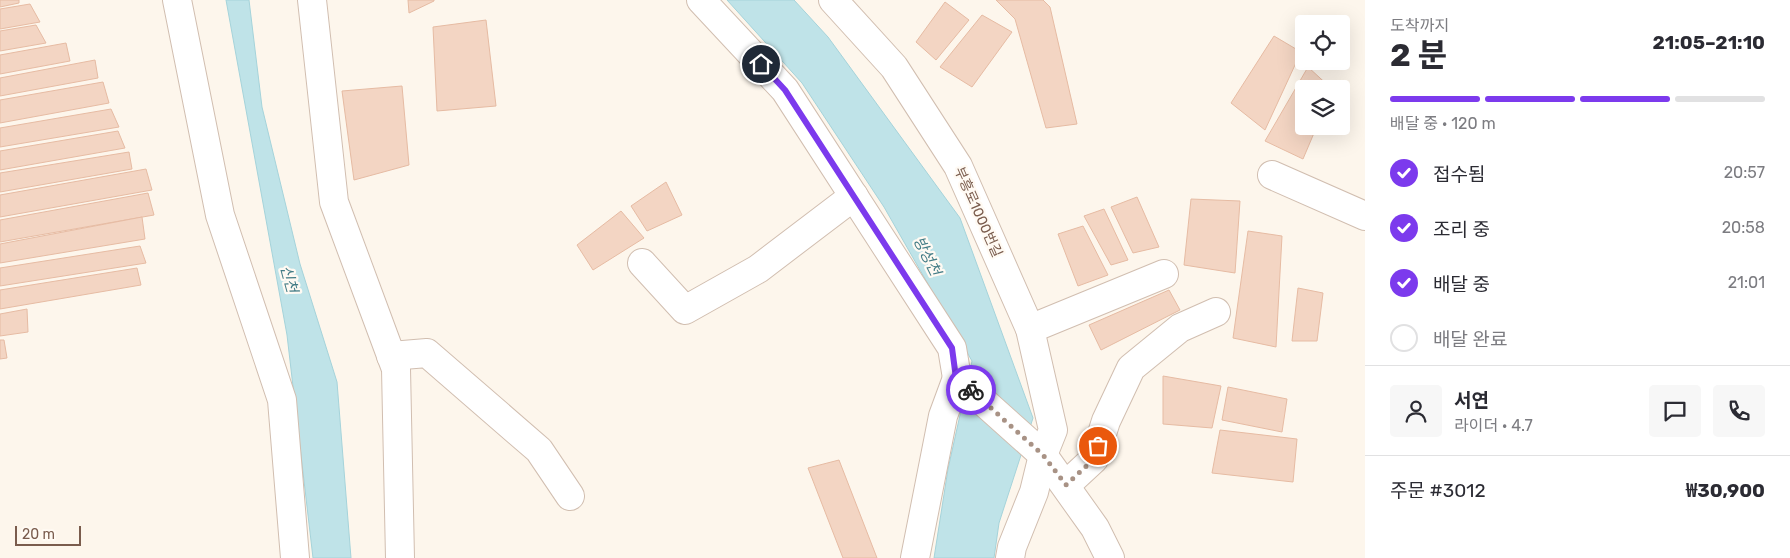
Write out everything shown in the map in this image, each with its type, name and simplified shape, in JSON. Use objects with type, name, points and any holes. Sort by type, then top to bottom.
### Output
[{"type":"street","points":[[177,0],[220,215],[282,400],[295,558]]},
{"type":"street","points":[[312,0],[334,202],[396,369],[400,558]]},
{"type":"street","points":[[701,0],[785,90],[952,348],[956,378],[943,416],[915,558]]},
{"type":"street","name":"부흥로1000번길","points":[[833,0],[894,67],[958,166],[1030,330],[1053,430],[1043,455],[1034,492],[1012,547],[1010,558]]},
{"type":"street","points":[[1272,175],[1365,216]]},
{"type":"street","points":[[642,264],[685,310],[758,268],[854,196]]},
{"type":"street","points":[[1030,330],[1164,274]]},
{"type":"street","points":[[1066,485],[1094,459],[1106,421],[1131,368],[1180,328],[1216,312]]},
{"type":"street","points":[[392,356],[427,353],[539,450],[570,496]]},
{"type":"street","points":[[956,378],[1043,455],[1095,528],[1110,558]]},
{"type":"water","name":"신천","points":[[226,0],[249,0],[262,107],[300,264],[337,382],[351,558],[313,558],[287,335]]},
{"type":"water","name":"방성천","points":[[727,0],[794,0],[828,37],[960,218],[1033,418],[999,523],[994,558],[934,558],[948,469],[972,361],[884,207],[802,83]]},
{"type":"building","points":[[0,0],[19,0],[19,3],[0,7]]},
{"type":"building","points":[[408,0],[434,0],[434,1],[409,13]]},
{"type":"building","points":[[996,0],[1043,0],[1050,7],[1077,124],[1046,128],[1015,19]]},
{"type":"building","points":[[945,2],[969,20],[936,60],[916,42]]},
{"type":"building","points":[[30,4],[40,22],[0,29],[0,9]]},
{"type":"building","points":[[982,15],[1012,32],[972,87],[940,67]]},
{"type":"building","points":[[486,20],[496,106],[437,111],[433,27]]},
{"type":"building","points":[[36,25],[46,43],[0,51],[0,31]]},
{"type":"building","points":[[1274,36],[1295,48],[1295,65],[1265,130],[1231,103]]},
{"type":"building","points":[[66,43],[70,61],[0,74],[0,55]]},
{"type":"building","points":[[95,60],[98,78],[0,96],[0,78]]},
{"type":"building","points":[[1306,70],[1311,70],[1322,80],[1300,80]]},
{"type":"building","points":[[103,82],[109,103],[0,123],[0,100]]},
{"type":"building","points":[[402,86],[409,165],[354,180],[342,91]]},
{"type":"building","points":[[1295,89],[1295,135],[1313,135],[1303,159],[1265,141]]},
{"type":"building","points":[[111,109],[119,127],[0,147],[0,128]]},
{"type":"building","points":[[118,131],[125,148],[0,170],[0,151]]},
{"type":"building","points":[[129,152],[132,169],[0,192],[0,173]]},
{"type":"building","points":[[146,169],[152,190],[0,217],[0,195]]},
{"type":"building","points":[[666,182],[682,215],[647,231],[631,206]]},
{"type":"building","points":[[148,193],[154,215],[0,242],[0,220]]},
{"type":"building","points":[[1137,197],[1159,247],[1133,253],[1111,207]]},
{"type":"building","points":[[1191,199],[1240,201],[1235,273],[1184,265]]},
{"type":"building","points":[[1104,209],[1128,260],[1111,265],[1084,216]]},
{"type":"building","points":[[621,211],[644,238],[593,270],[577,245]]},
{"type":"building","points":[[142,217],[145,239],[0,263],[0,244]]},
{"type":"building","points":[[1083,226],[1108,275],[1078,286],[1058,234]]},
{"type":"building","points":[[1248,231],[1282,236],[1276,347],[1233,338]]},
{"type":"building","points":[[140,246],[146,263],[0,286],[0,268]]},
{"type":"building","points":[[137,268],[141,285],[0,309],[0,290]]},
{"type":"building","points":[[1298,288],[1323,293],[1317,341],[1292,341]]},
{"type":"building","points":[[1169,290],[1180,310],[1101,350],[1089,325]]},
{"type":"building","points":[[27,309],[28,332],[0,336],[0,314]]},
{"type":"building","points":[[0,340],[4,340],[7,358],[0,359]]},
{"type":"building","points":[[1163,376],[1221,386],[1212,428],[1163,424]]},
{"type":"building","points":[[1228,387],[1287,399],[1282,432],[1222,420]]},
{"type":"building","points":[[1220,430],[1297,439],[1293,482],[1212,473]]},
{"type":"building","points":[[839,460],[877,558],[843,558],[808,468]]},
{"type":"way so far","points":[[971,390],[1043,455],[1066,485],[1094,459],[1098,446]]},
{"type":"route","points":[[761,64],[785,90],[833,161],[952,348],[956,378],[971,390]]}]
